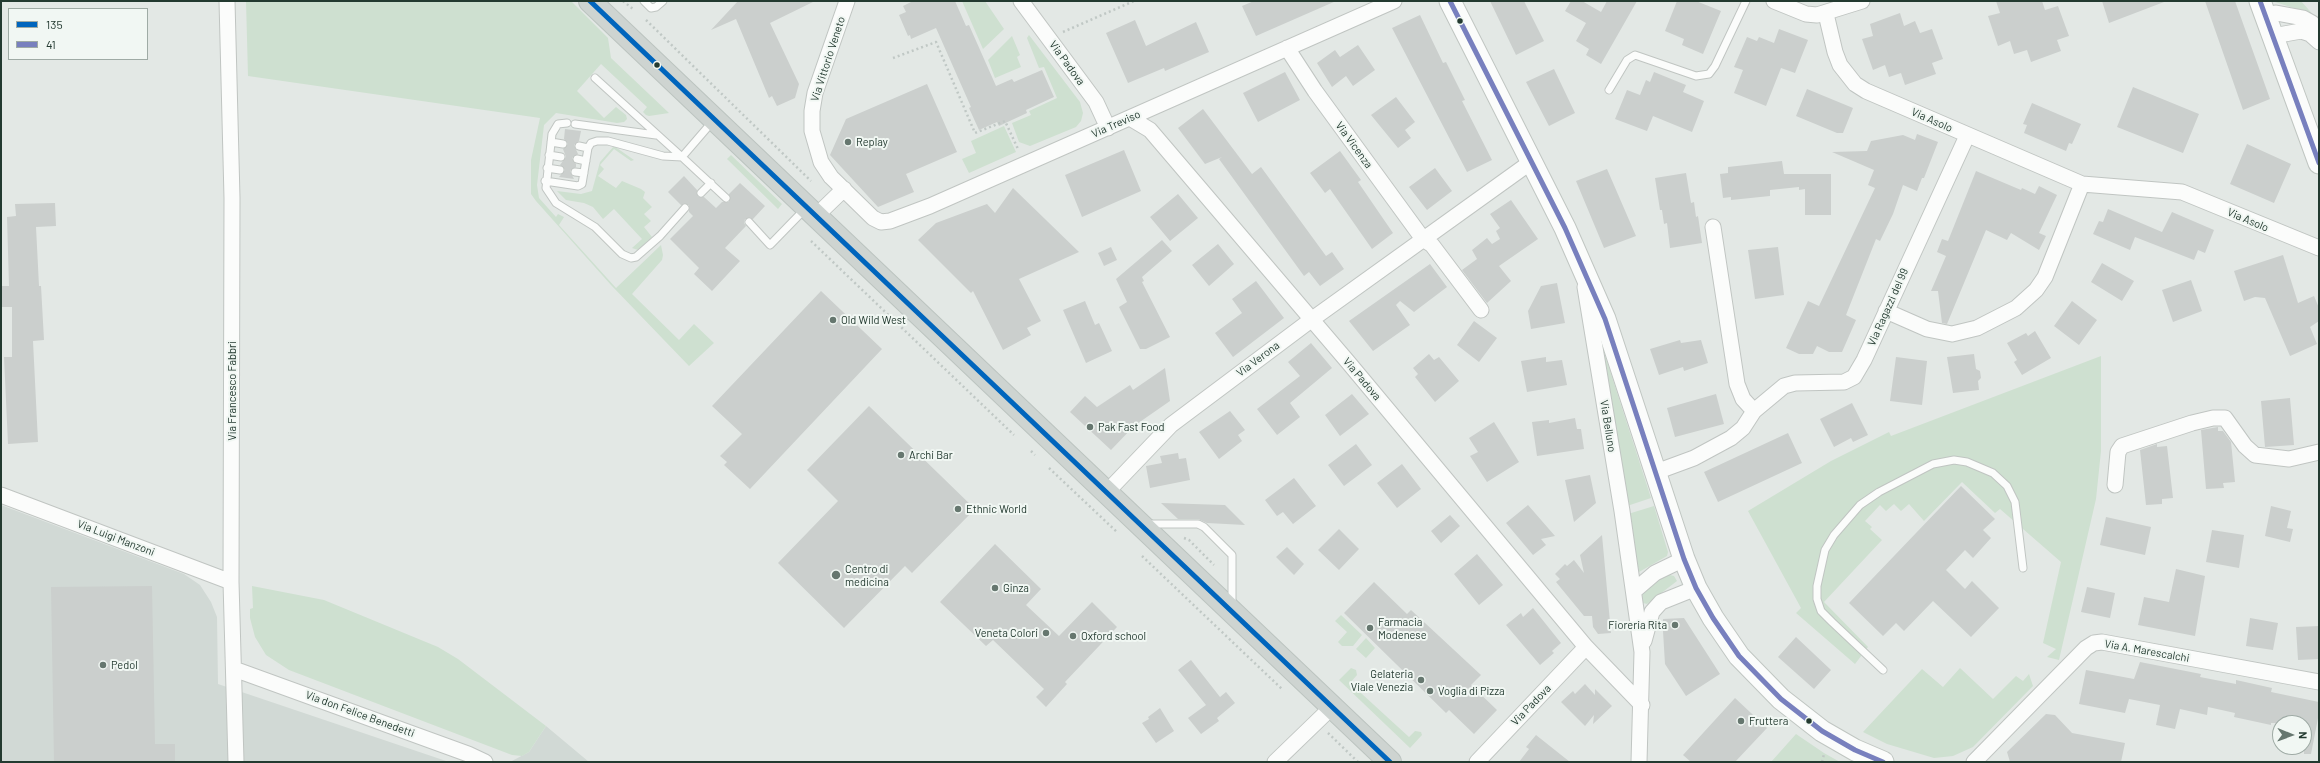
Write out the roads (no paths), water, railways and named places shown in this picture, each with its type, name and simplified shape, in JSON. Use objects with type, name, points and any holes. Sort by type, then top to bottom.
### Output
[{"type":"main road","points":[[590,1],[1390,762]]},
{"type":"street","name":"Via Francesco Fabbri","points":[[226,1],[232,198],[231,582],[236,762]]},
{"type":"street","name":"Via Vittorio Veneto","points":[[844,188],[831,177],[821,162],[812,131],[812,111],[815,93],[847,1]]},
{"type":"street","name":"Via Padova","points":[[1021,1],[1096,102],[1108,128]]},
{"type":"street","name":"Via Treviso","points":[[844,188],[873,218],[881,222],[890,221],[930,206],[1394,1]]},
{"type":"street","points":[[1450,1],[1581,262],[1605,319],[1684,559],[1696,588],[1739,656],[1781,699],[1822,731],[1856,750],[1883,762]]},
{"type":"street","points":[[1774,1],[1806,14],[1826,14],[1862,1]]},
{"type":"street","points":[[2263,8],[2276,13],[2303,18],[2312,23],[2319,33]]},
{"type":"street","points":[[2263,8],[2319,163]]},
{"type":"street","name":"Via Asolo","points":[[1826,14],[1835,52],[1843,70],[1855,84],[1866,90],[1967,136],[2082,184],[2182,192],[2319,248]]},
{"type":"street","points":[[2273,36],[2301,32],[2310,34],[2319,42]]},
{"type":"street","name":"Via Vicenza","points":[[1287,48],[1315,91],[1422,239]]},
{"type":"street","name":"Via Padova","points":[[1130,118],[1150,130],[1586,647],[1642,705]]},
{"type":"street","name":"Via Ragazzi del 99","points":[[1656,472],[1694,458],[1731,438],[1743,428],[1754,411],[1784,386],[1795,383],[1844,382],[1854,377],[1864,360],[1967,136]]},
{"type":"street","name":"Via Verona","points":[[1106,492],[1171,425],[1311,320],[1531,162]]},
{"type":"street","points":[[1886,311],[1927,329],[1952,334],[1978,328],[2016,308],[2036,290],[2045,277],[2082,184]]},
{"type":"street","points":[[812,212],[844,188]]},
{"type":"street","points":[[1713,227],[1737,384],[1744,399],[1754,411]]},
{"type":"street","points":[[1422,239],[1432,245],[1480,310]]},
{"type":"street","name":"Via Belluno","points":[[1581,262],[1634,591],[1642,652],[1642,705],[1639,762]]},
{"type":"street","points":[[2115,485],[2118,452],[2122,446],[2184,425],[2213,418],[2225,418],[2245,446],[2255,454],[2290,459],[2319,452]]},
{"type":"street","name":"Via Luigi Manzoni","points":[[1,495],[231,582]]},
{"type":"street","points":[[1634,591],[1655,573],[1684,559]]},
{"type":"street","name":"Via Belluno","points":[[1642,652],[1652,612],[1661,602],[1696,588]]},
{"type":"street","name":"Via A. Marescalchi","points":[[1974,762],[2086,648],[2094,643],[2102,642],[2319,682]]},
{"type":"street","name":"Via Padova","points":[[1477,762],[1586,647]]},
{"type":"street","name":"Via don Felice Benedetti","points":[[234,669],[468,754],[485,762]]},
{"type":"street","points":[[1275,762],[1332,706]]},
{"type":"lane","points":[[644,1],[651,8],[656,7],[663,1]]},
{"type":"lane","points":[[1609,90],[1627,60],[1635,55],[1696,76],[1708,74],[1715,66],[1746,1]]},
{"type":"lane","points":[[595,78],[726,198]]},
{"type":"lane","points":[[682,157],[714,119]]},
{"type":"lane","points":[[567,123],[561,123],[554,128],[545,182],[546,188],[556,203],[595,227],[626,257],[636,257],[660,236],[685,208]]},
{"type":"lane","points":[[575,124],[656,135]]},
{"type":"lane","points":[[545,182],[578,186],[582,184],[588,148],[592,143],[602,140],[663,156],[682,157]]},
{"type":"lane","points":[[551,142],[563,144]]},
{"type":"lane","points":[[579,146],[588,148]]},
{"type":"lane","points":[[549,155],[562,157]]},
{"type":"lane","points":[[577,159],[586,161]]},
{"type":"lane","points":[[547,168],[560,170]]},
{"type":"lane","points":[[575,172],[584,173]]},
{"type":"lane","points":[[701,193],[711,183]]},
{"type":"lane","points":[[749,222],[770,245],[812,212]]},
{"type":"lane","points":[[1883,670],[1821,611],[1817,599],[1817,586],[1825,550],[1834,535],[1860,505],[1879,492],[1933,464],[1954,460],[1967,462],[1993,473],[2007,486],[2015,502],[2023,568]]},
{"type":"lane","points":[[1139,524],[1198,524],[1204,526],[1232,555],[1232,611]]},
{"type":"place","name":"Replay","points":[[848,142]]},
{"type":"place","name":"Old Wild West","points":[[833,320]]},
{"type":"place","name":"Pak Fast Food","points":[[1090,427]]},
{"type":"place","name":"Archi Bar","points":[[901,455]]},
{"type":"place","name":"Ethnic World","points":[[958,509]]},
{"type":"place","name":"Centro di medicina","points":[[836,575]]},
{"type":"place","name":"Ginza","points":[[995,588]]},
{"type":"place","name":"Fioreria Rita","points":[[1675,625]]},
{"type":"place","name":"Farmacia Modenese","points":[[1370,628]]},
{"type":"place","name":"Veneta Colori","points":[[1046,633]]},
{"type":"place","name":"Oxford school","points":[[1073,636]]},
{"type":"place","name":"Pedol","points":[[103,665]]},
{"type":"place","name":"Gelateria Viale Venezia","points":[[1421,680]]},
{"type":"place","name":"Voglia di Pizza","points":[[1430,691]]},
{"type":"place","name":"Fruttera","points":[[1741,721]]}]
